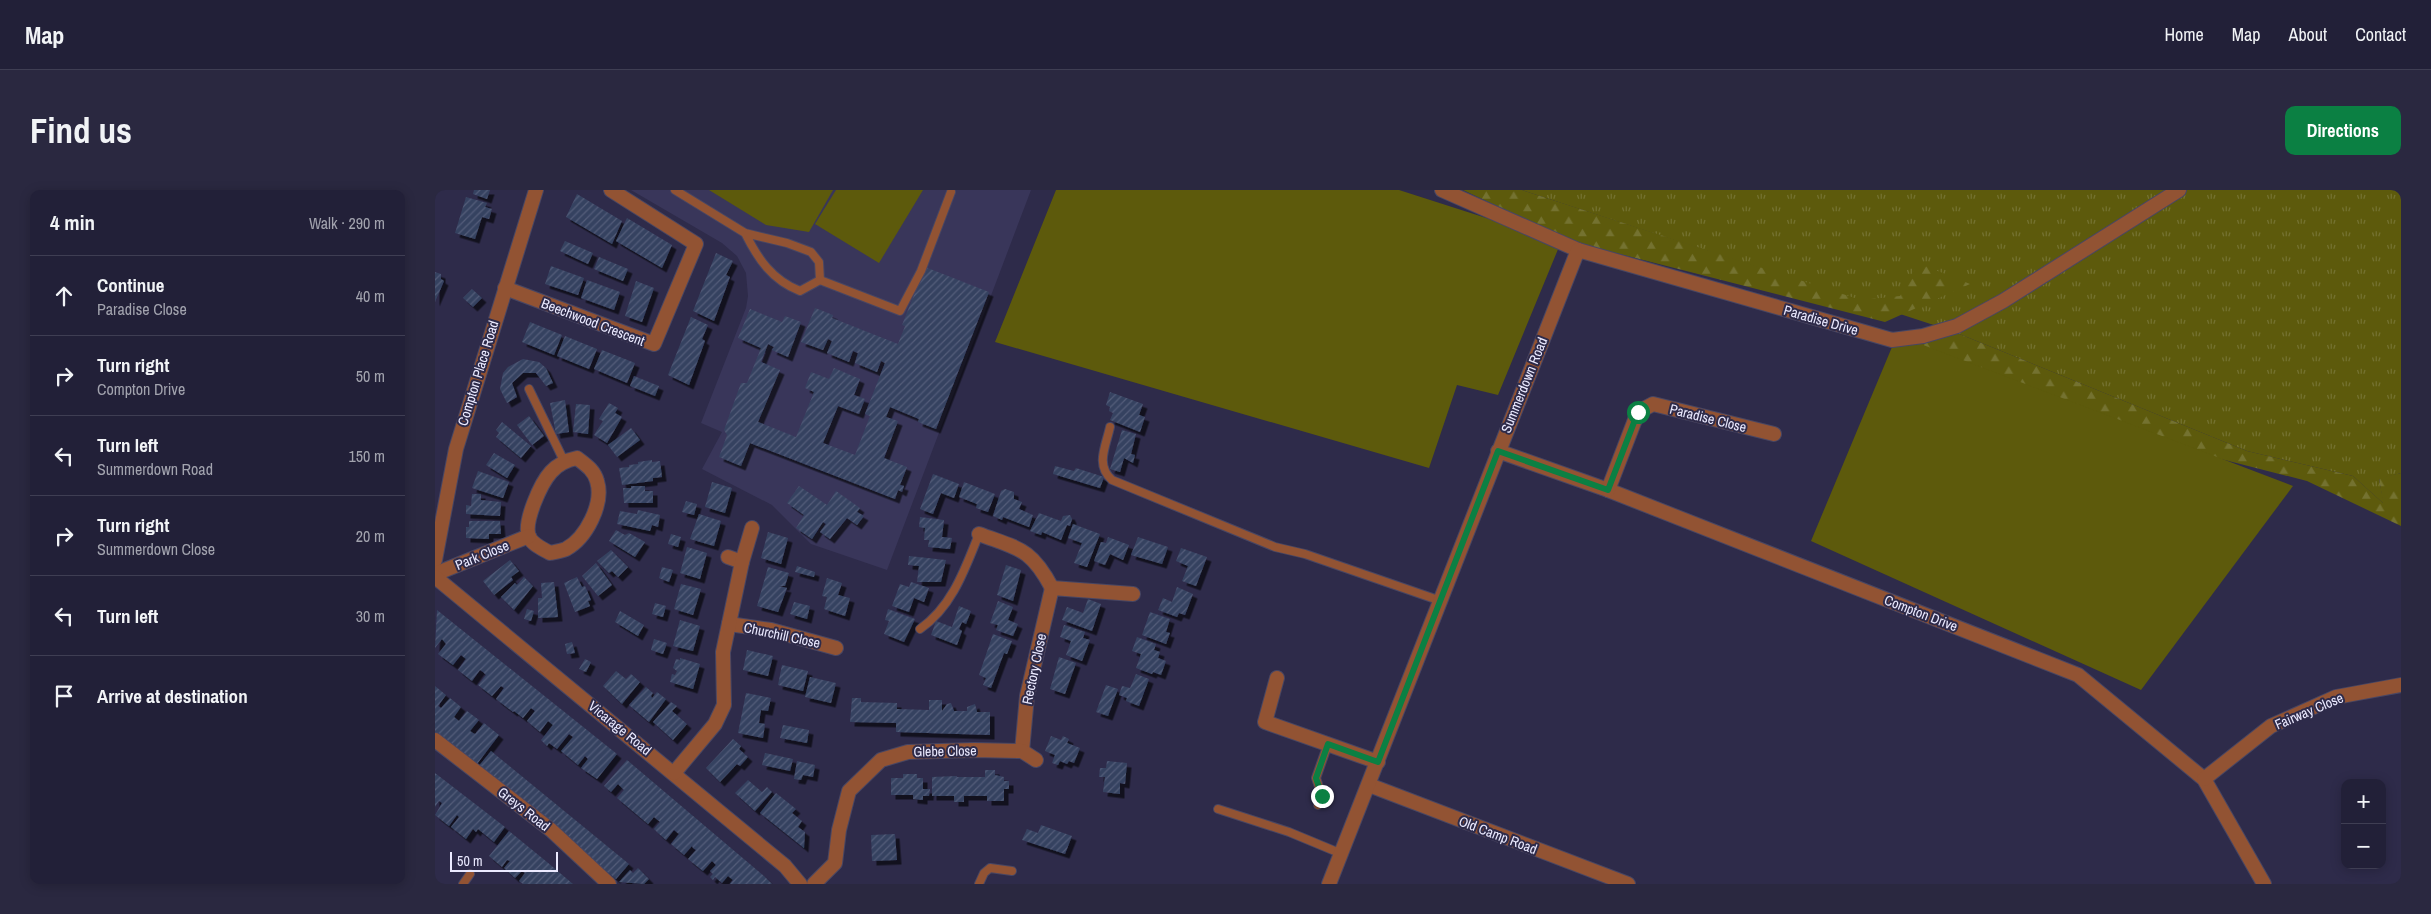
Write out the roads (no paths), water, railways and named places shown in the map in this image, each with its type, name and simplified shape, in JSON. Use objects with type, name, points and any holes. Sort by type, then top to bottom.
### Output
[{"type":"street","name":"Compton Place Road","points":[[435,560],[455,449],[536,190]]},
{"type":"street","name":"Beechwood Crescent","points":[[505,288],[654,344],[696,244],[611,190]]},
{"type":"street","name":"Paradise Drive","points":[[1442,190],[1578,250],[1892,340],[1923,336],[1957,326],[2003,301],[2179,190]]},
{"type":"street","name":"Summerdown Road","points":[[1329,884],[1578,250]]},
{"type":"street","name":"Paradise Close","points":[[1608,490],[1638,412],[1653,404],[1774,434]]},
{"type":"street","name":"Compton Drive","points":[[1498,451],[1608,490],[2078,675],[2204,779],[2264,884]]},
{"type":"street","points":[[577,458],[591,468],[598,482],[594,515],[581,536],[565,549],[550,553],[536,544],[529,536],[529,520],[535,500],[550,473],[564,461],[577,458]]},
{"type":"street","name":"Churchill Close","points":[[674,773],[715,724],[724,705],[723,652],[742,562],[752,528]]},
{"type":"street","points":[[979,534],[1023,550],[1041,567],[1052,588],[1133,594]]},
{"type":"street","name":"Park Close","points":[[435,575],[529,536]]},
{"type":"street","points":[[728,557],[742,562]]},
{"type":"street","name":"Vicarage Road","points":[[435,575],[785,866],[800,884]]},
{"type":"street","name":"Rectory Close","points":[[1022,751],[1027,696],[1052,588]]},
{"type":"street","name":"Churchill Close","points":[[729,624],[771,630],[836,648]]},
{"type":"street","points":[[1277,678],[1265,722],[1378,762]]},
{"type":"street","name":"Fairway Close","points":[[2204,779],[2271,726],[2336,697],[2401,685]]},
{"type":"street","name":"Greys Road","points":[[435,740],[551,830],[609,884]]},
{"type":"street","points":[[1022,751],[1036,760]]},
{"type":"street","name":"Glebe Close","points":[[814,884],[835,863],[839,830],[849,791],[881,760],[908,752],[1022,751]]},
{"type":"street","name":"Old Camp Road","points":[[1369,785],[1628,884]]},
{"type":"lane","points":[[675,190],[745,234],[787,243],[811,252],[819,262],[820,280]]},
{"type":"lane","points":[[745,234],[757,256],[781,282],[800,290],[820,280],[900,311],[921,270],[951,192]]},
{"type":"lane","points":[[529,389],[564,461]]},
{"type":"lane","points":[[1111,427],[1102,462],[1103,471],[1112,480],[1275,547],[1305,554],[1441,601]]},
{"type":"lane","points":[[920,629],[931,622],[953,592],[979,534]]},
{"type":"lane","points":[[1318,805],[1322,796],[1316,778],[1328,744]]},
{"type":"lane","points":[[1218,808],[1289,832],[1341,854]]},
{"type":"lane","points":[[979,884],[984,873],[990,868],[1012,871]]},
{"type":"lane","points":[[463,884],[470,874]]}]
